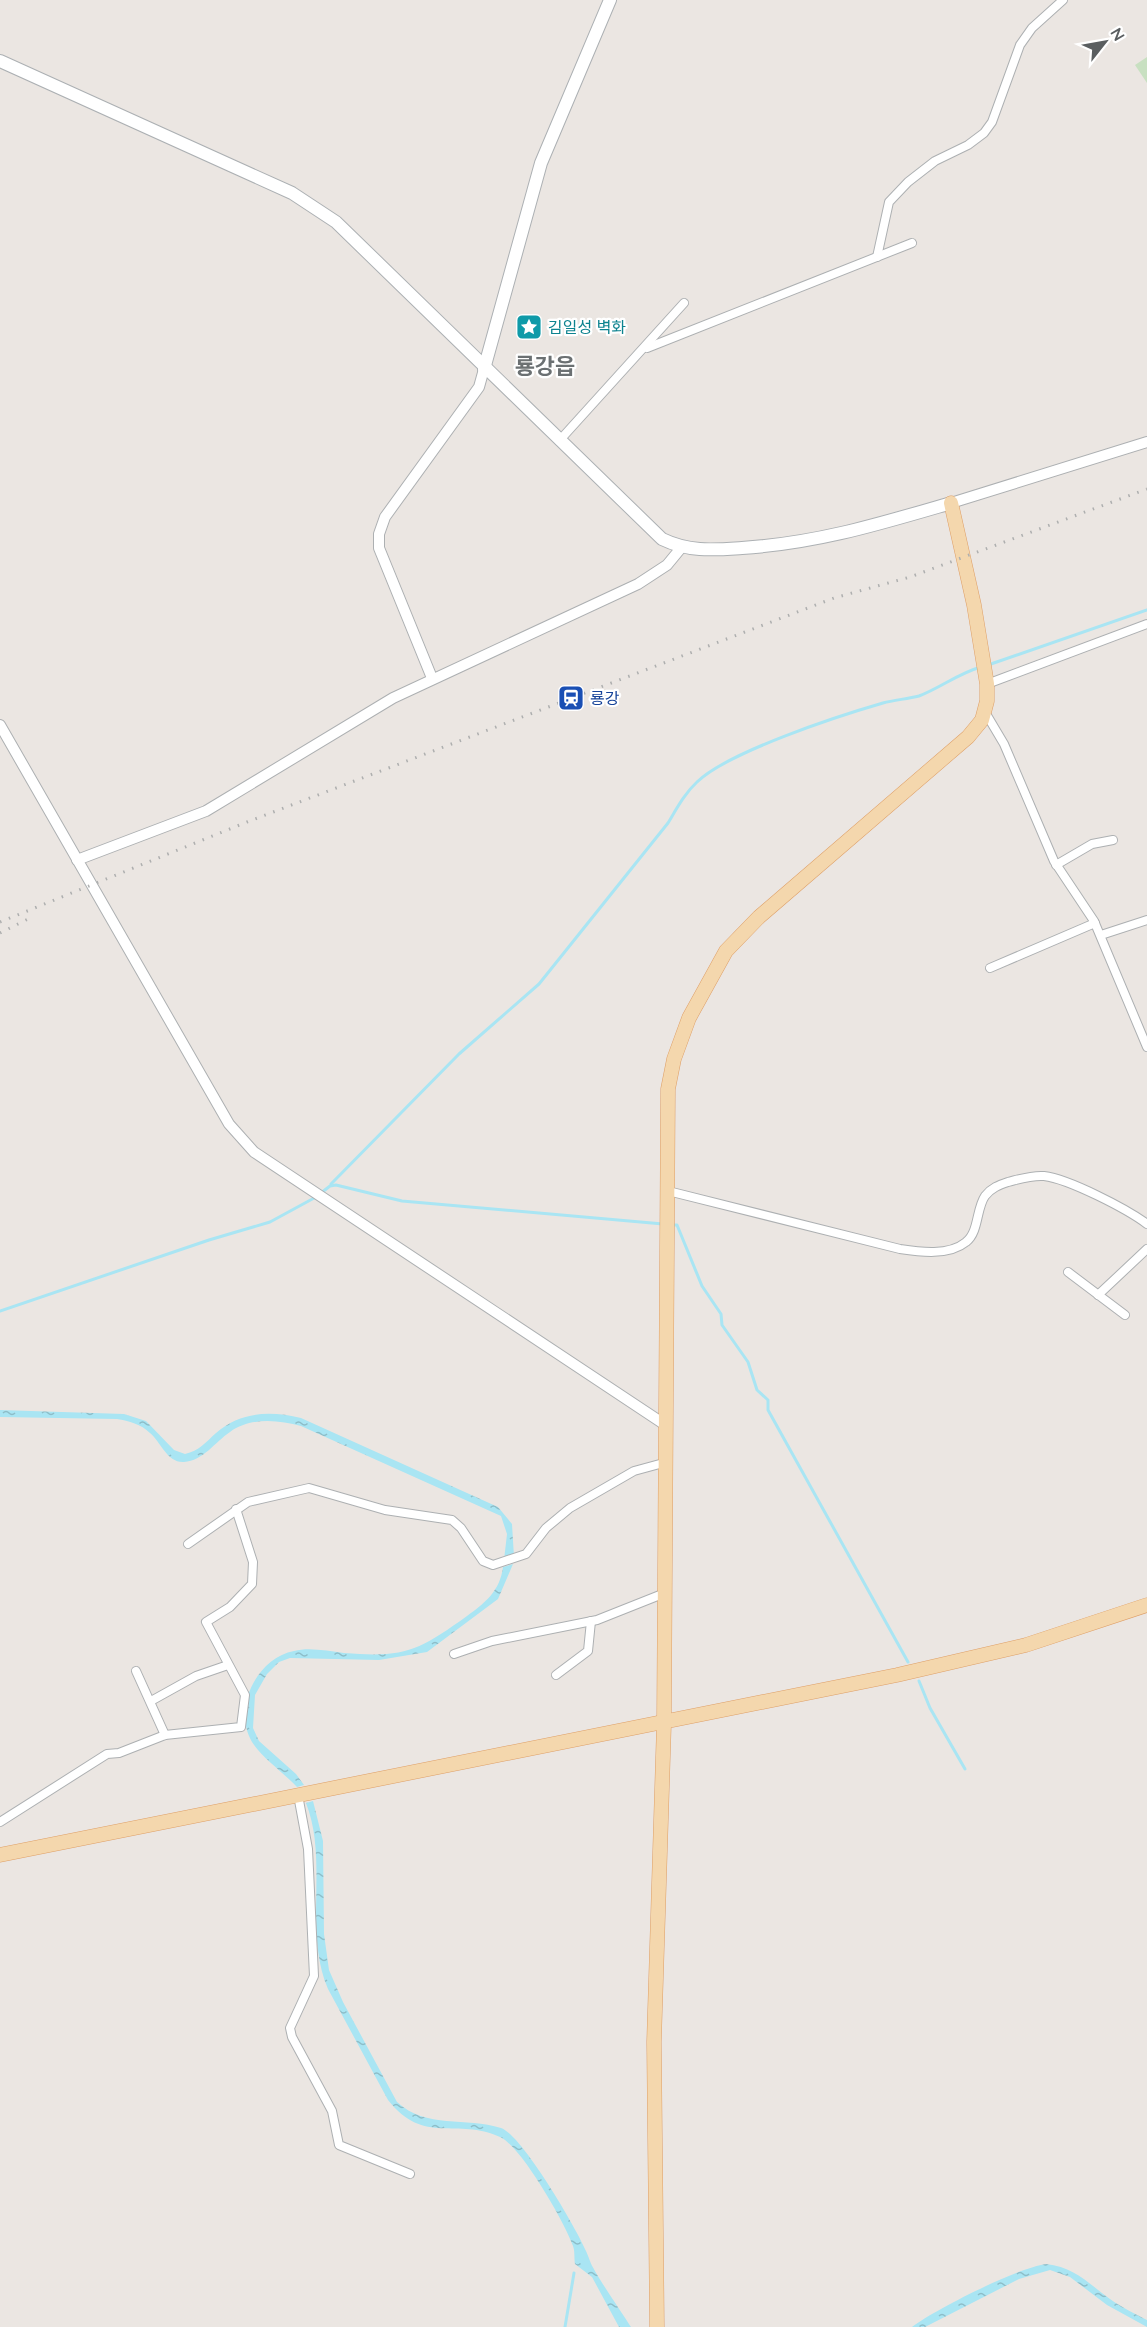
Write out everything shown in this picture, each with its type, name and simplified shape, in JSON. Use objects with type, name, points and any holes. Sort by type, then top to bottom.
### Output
[{"type":"main road","points":[[484,369],[541,163],[610,0]]},
{"type":"main road","points":[[0,62],[159,131],[309,202],[336,222],[484,369],[662,539],[681,548],[702,551],[790,545],[839,535],[951,503],[974,605],[985,672],[985,711],[982,720],[968,737],[759,917],[726,951],[689,1018],[674,1059],[668,1089],[668,1426],[664,1724],[654,2042],[657,2327]]},
{"type":"main road","points":[[0,1855],[664,1724],[987,1654],[1026,1645],[1147,1605]]},
{"type":"street","points":[[877,257],[889,202],[934,161],[968,145],[984,133],[992,122],[1020,45],[1032,28],[1063,0]]},
{"type":"street","points":[[647,348],[912,243]]},
{"type":"street","points":[[559,441],[647,348],[684,303]]},
{"type":"street","points":[[432,678],[379,548],[379,534],[385,517],[478,387],[484,369]]},
{"type":"street","points":[[951,503],[1147,442]]},
{"type":"street","points":[[77,860],[206,811],[350,723],[432,678],[638,584],[667,565],[681,548]]},
{"type":"street","points":[[985,672],[1147,624]]},
{"type":"street","points":[[985,711],[1004,744],[1056,865],[1101,934],[1147,1047]]},
{"type":"street","points":[[0,725],[229,1124],[254,1152],[668,1426]]},
{"type":"street","points":[[1056,865],[1092,844],[1113,840]]},
{"type":"street","points":[[1101,934],[1147,920]]},
{"type":"street","points":[[990,968],[1095,924]]},
{"type":"street","points":[[668,1191],[900,1249],[923,1252],[942,1251],[965,1243],[971,1236],[984,1197],[1000,1185],[1024,1178],[1042,1176],[1066,1183],[1129,1210],[1147,1224]]},
{"type":"street","points":[[1098,1294],[1147,1249]]},
{"type":"street","points":[[1068,1272],[1125,1315]]},
{"type":"street","points":[[188,1544],[248,1502],[297,1489],[316,1489],[375,1507],[452,1520],[461,1528],[483,1561],[493,1565],[516,1560],[526,1554],[546,1528],[570,1508],[634,1471],[667,1462]]},
{"type":"street","points":[[0,1822],[107,1754],[119,1753],[165,1735],[241,1727],[245,1695],[206,1622],[242,1596],[254,1576],[248,1542],[236,1509]]},
{"type":"street","points":[[454,1654],[492,1641],[591,1621],[665,1593]]},
{"type":"street","points":[[556,1675],[588,1651],[591,1621]]},
{"type":"street","points":[[151,1701],[196,1677],[228,1665]]},
{"type":"street","points":[[136,1671],[165,1735]]},
{"type":"street","points":[[305,1793],[314,1976],[290,2028],[292,2037],[332,2111],[339,2145],[410,2174]]},
{"type":"green space","points":[[1147,57],[1147,83],[1135,65]]},
{"type":"water","points":[[0,1410],[124,1414],[146,1421],[174,1450],[185,1454],[198,1448],[236,1420],[268,1414],[301,1418],[498,1507],[512,1524],[514,1557],[504,1560],[507,1534],[501,1516],[301,1426],[274,1421],[247,1424],[230,1432],[197,1458],[184,1462],[173,1459],[146,1430],[130,1422],[117,1419],[0,1417]]},
{"type":"water","points":[[513,1564],[498,1599],[427,1652],[379,1660],[290,1658],[279,1662],[267,1674],[255,1695],[253,1728],[259,1741],[296,1774],[304,1785],[297,1787],[261,1754],[252,1742],[245,1714],[247,1700],[259,1674],[269,1663],[281,1656],[300,1650],[382,1654],[410,1650],[436,1637],[480,1606],[495,1590],[503,1567]]},
{"type":"water","points":[[313,1801],[323,1841],[324,1934],[329,1970],[343,2002],[397,2102],[421,2116],[488,2125],[501,2128],[511,2135],[524,2149],[552,2191],[578,2234],[592,2266],[631,2327],[619,2327],[592,2277],[575,2264],[573,2246],[561,2221],[530,2169],[509,2143],[500,2137],[469,2129],[428,2127],[401,2114],[388,2100],[328,1989],[321,1966],[316,1920],[316,1849],[313,1826],[306,1803]]},
{"type":"water","points":[[1046,2264],[1073,2272],[1114,2302],[1147,2320],[1147,2327],[1107,2305],[1070,2277],[1050,2270],[1019,2279],[925,2327],[912,2327],[977,2290],[1016,2273]]},
{"type":"waterway","points":[[988,665],[1147,610]]},
{"type":"waterway","points":[[331,1184],[459,1054],[539,984],[668,823],[697,782],[733,759],[785,736],[883,703],[919,696],[981,667]]},
{"type":"waterway","points":[[321,1193],[330,1186],[336,1185],[402,1201],[663,1224]]},
{"type":"waterway","points":[[0,1311],[209,1240],[270,1222],[316,1197]]},
{"type":"waterway","points":[[672,1225],[677,1225],[702,1286],[721,1314],[722,1325],[748,1362],[757,1390],[768,1400],[768,1410],[908,1662]]},
{"type":"waterway","points":[[919,1681],[930,1708],[965,1769]]},
{"type":"waterway","points":[[565,2327],[574,2273]]},
{"type":"railway","points":[[0,922],[247,822],[834,598],[910,577],[1147,489]]},
{"type":"railway","points":[[0,933],[30,918]]},
{"type":"place","name":"김일성 벽화","points":[[529,327]]},
{"type":"place","name":"룡강","points":[[571,698]]},
{"type":"district","name":"룡강읍","points":[[545,366]]}]
